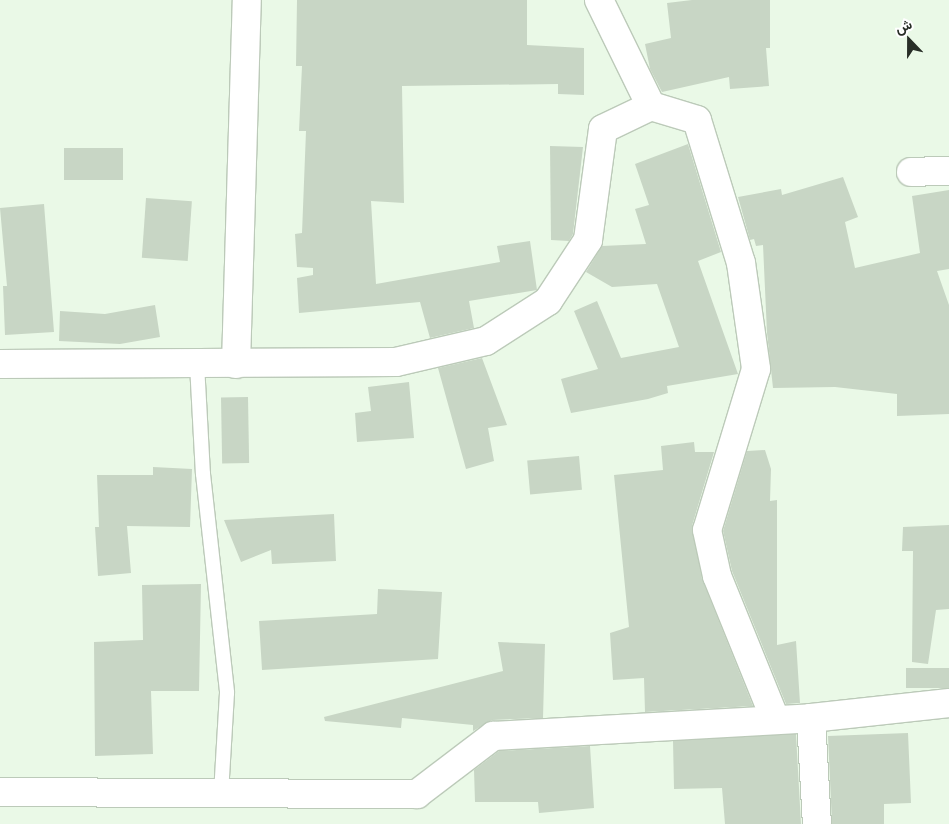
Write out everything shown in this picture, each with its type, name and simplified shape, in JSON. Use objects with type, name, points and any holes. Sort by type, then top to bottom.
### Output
[{"type":"street","points":[[236,364],[247,0]]},
{"type":"street","points":[[599,0],[650,106]]},
{"type":"street","points":[[0,364],[396,362],[486,341],[548,301],[588,240],[603,128],[650,106],[697,120],[741,263],[756,370],[707,530],[717,576],[776,719]]},
{"type":"street","points":[[910,172],[949,171]]},
{"type":"street","points":[[0,792],[417,794],[493,736],[811,718],[949,703]]},
{"type":"street","points":[[811,718],[816,824]]},
{"type":"lane","points":[[197,364],[204,474],[227,693],[221,793]]},
{"type":"building","points":[[297,0],[527,0],[527,45],[584,48],[584,95],[558,94],[558,84],[402,86],[404,203],[371,201],[376,284],[500,262],[497,246],[530,241],[537,290],[469,301],[474,328],[430,338],[420,302],[299,313],[297,278],[313,275],[313,268],[297,267],[295,234],[302,233],[306,131],[299,131],[302,66],[296,66]]},
{"type":"building","points":[[692,0],[770,0],[770,48],[766,48],[769,86],[730,89],[729,77],[662,92],[650,69],[645,44],[671,38],[667,3]]},
{"type":"building","points":[[688,144],[721,252],[698,261],[738,374],[667,386],[668,393],[648,399],[571,413],[561,379],[598,369],[574,311],[597,301],[621,358],[679,347],[657,284],[612,287],[586,272],[602,246],[646,244],[635,209],[649,205],[635,164]]},
{"type":"building","points":[[550,146],[583,147],[573,234],[569,241],[551,240]]},
{"type":"building","points":[[64,148],[123,148],[123,180],[64,180]]},
{"type":"building","points":[[843,177],[858,217],[845,222],[855,268],[920,253],[912,196],[949,190],[949,269],[937,271],[949,305],[949,414],[897,416],[897,394],[835,387],[773,388],[767,333],[763,245],[756,246],[754,239],[750,240],[738,197],[781,189],[782,195]]},
{"type":"building","points":[[146,198],[192,201],[188,261],[142,258]]},
{"type":"building","points":[[44,204],[54,332],[5,335],[3,286],[7,286],[0,208]]},
{"type":"building","points":[[155,305],[160,337],[120,344],[59,341],[60,311],[105,314]]},
{"type":"building","points":[[482,358],[507,425],[488,428],[494,461],[466,469],[438,368]]},
{"type":"building","points":[[409,382],[414,438],[357,442],[355,413],[371,411],[368,387]]},
{"type":"building","points":[[221,397],[248,397],[249,463],[222,463]]},
{"type":"building","points":[[694,442],[695,452],[714,452],[692,526],[702,579],[753,706],[645,712],[644,678],[613,680],[610,633],[629,627],[614,475],[663,470],[661,446]]},
{"type":"building","points":[[765,450],[771,469],[770,501],[777,500],[777,645],[796,641],[800,703],[786,704],[732,571],[723,531],[747,451]]},
{"type":"building","points":[[579,456],[582,490],[530,494],[527,461]]},
{"type":"building","points":[[153,467],[192,469],[190,527],[127,526],[131,573],[98,576],[95,527],[99,527],[97,475],[153,475]]},
{"type":"building","points":[[334,514],[336,561],[272,564],[271,550],[241,562],[224,520]]},
{"type":"building","points":[[949,525],[949,609],[936,610],[928,664],[912,662],[913,551],[902,551],[903,527]]},
{"type":"building","points":[[201,584],[199,691],[151,691],[153,754],[95,756],[94,642],[143,640],[142,585]]},
{"type":"building","points":[[378,589],[442,592],[438,659],[262,670],[259,621],[377,614]]},
{"type":"building","points":[[498,642],[545,644],[543,718],[492,720],[473,731],[473,725],[402,718],[401,728],[325,721],[324,717],[503,671]]},
{"type":"building","points":[[906,668],[949,668],[949,688],[906,688]]},
{"type":"building","points":[[908,733],[911,803],[884,804],[884,824],[832,824],[828,736]]},
{"type":"building","points":[[796,734],[801,824],[725,824],[722,788],[674,789],[673,741]]},
{"type":"building","points":[[590,746],[594,808],[539,813],[538,802],[475,802],[474,770],[499,751]]}]
